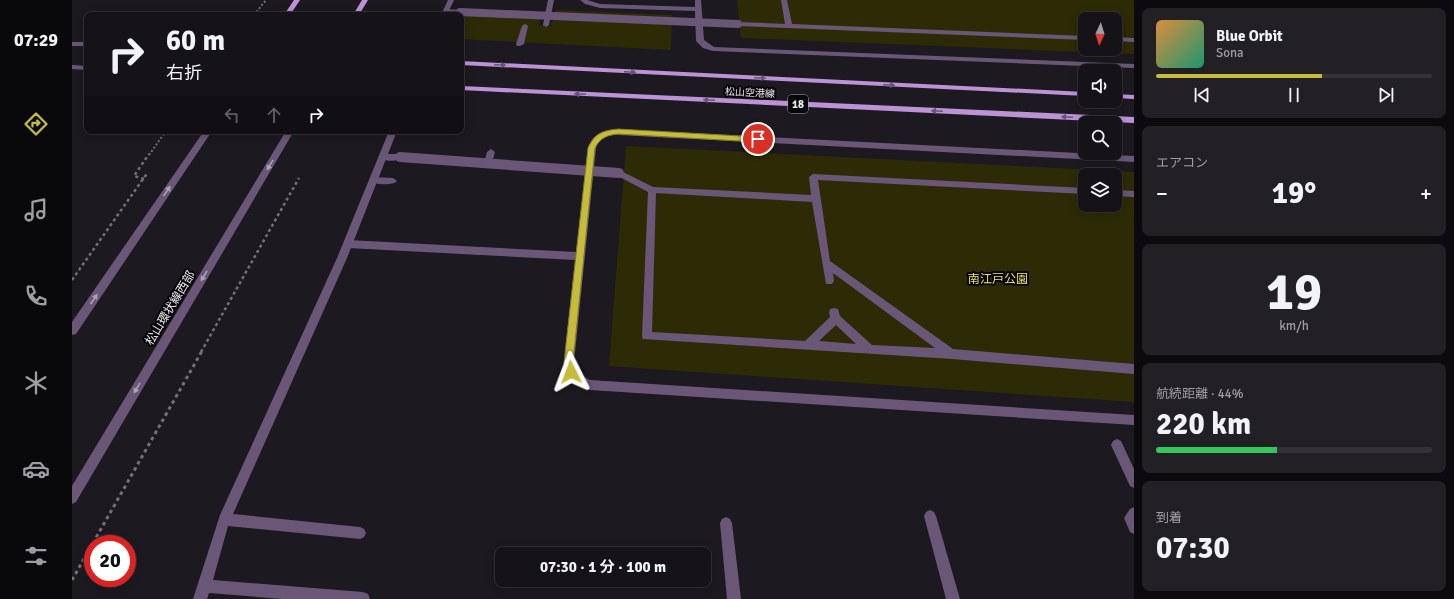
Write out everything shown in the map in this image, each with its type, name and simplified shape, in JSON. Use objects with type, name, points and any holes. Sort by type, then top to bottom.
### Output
[{"type":"main road","points":[[289,12],[298,0]]},
{"type":"main road","points":[[358,12],[365,0]]},
{"type":"main road","name":"松山空港線","points":[[464,64],[1078,94]]},
{"type":"main road","name":"松山空港線","points":[[464,88],[1134,120]]},
{"type":"main road","points":[[1122,96],[1134,97]]},
{"type":"street","points":[[445,12],[451,0]]},
{"type":"street","points":[[546,26],[552,0]]},
{"type":"street","points":[[582,0],[591,5],[600,6],[698,9]]},
{"type":"street","points":[[698,0],[700,41],[712,49],[1134,66]]},
{"type":"street","points":[[784,0],[789,26]]},
{"type":"street","points":[[464,12],[1078,38]]},
{"type":"street","points":[[520,44],[525,26]]},
{"type":"street","points":[[1122,39],[1134,40]]},
{"type":"street","points":[[72,44],[84,44]]},
{"type":"street","points":[[72,67],[84,68]]},
{"type":"street","points":[[1134,158],[610,132],[597,138],[592,148],[579,256],[569,362],[573,376],[586,384],[1134,420]]},
{"type":"street","points":[[72,331],[206,134]]},
{"type":"street","name":"松山環状線西部","points":[[72,498],[288,134]]},
{"type":"street","points":[[200,599],[224,519],[348,244],[392,134]]},
{"type":"street","points":[[488,163],[491,152]]},
{"type":"street","points":[[382,156],[619,173],[652,190],[817,199]]},
{"type":"street","points":[[829,281],[813,177],[1078,191]]},
{"type":"street","points":[[373,180],[392,181]]},
{"type":"street","points":[[652,190],[647,336],[808,344],[1134,369]]},
{"type":"street","points":[[1122,193],[1134,194]]},
{"type":"street","points":[[348,244],[579,256]]},
{"type":"street","points":[[826,263],[952,354]]},
{"type":"street","points":[[808,344],[835,315],[869,349]]},
{"type":"street","points":[[1117,445],[1134,482]]},
{"type":"street","points":[[1134,513],[1130,518],[1134,528]]},
{"type":"street","points":[[930,516],[952,599]]},
{"type":"street","points":[[224,519],[360,533]]},
{"type":"street","points":[[726,523],[734,599]]},
{"type":"street","points":[[205,586],[363,599]]},
{"type":"path","points":[[256,12],[266,0]]},
{"type":"path","points":[[144,179],[134,176],[164,134]]},
{"type":"path","points":[[72,280],[148,172]]},
{"type":"path","points":[[72,580],[299,178]]},
{"type":"green space","points":[[737,0],[1134,0],[1134,54],[1122,54],[1122,12],[1078,12],[1078,52],[741,38]]},
{"type":"green space","points":[[556,10],[672,15],[671,50],[464,39],[464,15],[540,17],[539,25],[551,26]]},
{"type":"green space","name":"南江戸公園","points":[[626,146],[1078,169],[1078,212],[1122,212],[1122,171],[1134,172],[1134,402],[609,366]]},
{"type":"route","points":[[571,372],[569,362],[579,256],[593,142],[600,136],[610,132],[758,139]]}]
